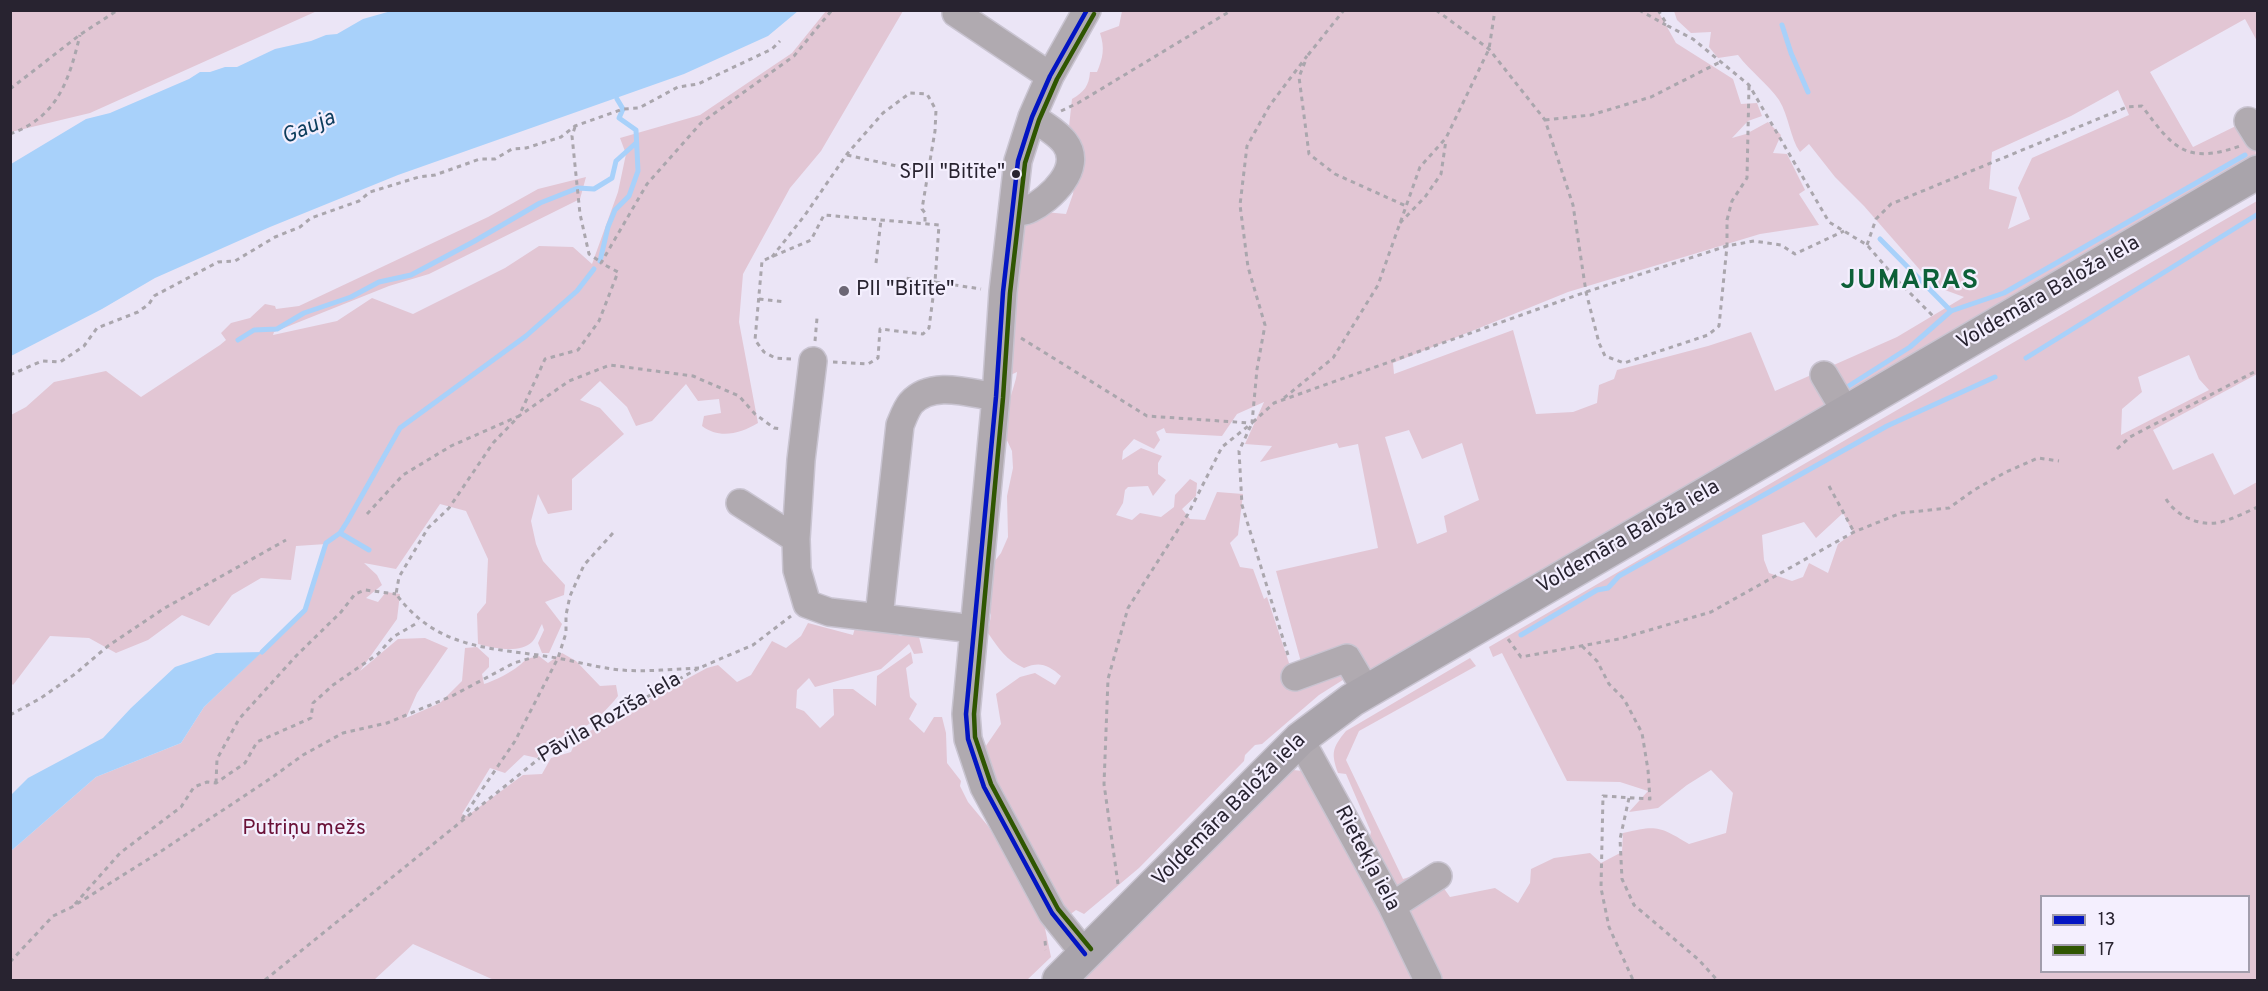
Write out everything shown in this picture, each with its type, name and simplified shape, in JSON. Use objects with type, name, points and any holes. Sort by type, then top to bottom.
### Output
[{"type":"main road","name":"Voldemāra Baloža iela","points":[[1059,981],[1300,739],[1352,700],[2258,172]]},
{"type":"street","points":[[958,10],[956,13],[1030,65],[1050,76]]},
{"type":"street","points":[[1085,954],[1052,913],[984,787],[972,756],[966,714],[1018,161],[1038,122],[1050,76],[1087,10]]},
{"type":"street","points":[[1012,213],[1029,210],[1048,197],[1060,186],[1069,168],[1070,155],[1066,143],[1038,122]]},
{"type":"street","points":[[813,361],[801,460],[796,538],[797,570],[807,604],[829,612],[974,629]]},
{"type":"street","points":[[1824,375],[1846,412]]},
{"type":"street","points":[[879,617],[900,424],[909,405],[921,394],[930,391],[950,390],[996,397]]},
{"type":"street","points":[[740,503],[796,538]]},
{"type":"street","points":[[1295,677],[1347,658],[1367,692]]},
{"type":"street","name":"Rietekļa iela","points":[[1300,739],[1392,906],[1428,981]]},
{"type":"street","points":[[1392,906],[1438,876]]},
{"type":"path","points":[[10,89],[81,33],[118,10]]},
{"type":"path","points":[[602,263],[647,184],[701,123],[794,56],[832,10]]},
{"type":"path","points":[[1038,122],[1078,103],[1232,10]]},
{"type":"path","points":[[1295,677],[1242,504],[1239,451],[1252,423],[1257,369],[1265,325],[1248,267],[1240,205],[1247,146],[1270,105],[1344,10]]},
{"type":"path","points":[[1436,10],[1488,49],[1545,120],[1573,205],[1586,292],[1599,343],[1605,356],[1624,363],[1708,335],[1719,326],[1727,246],[1727,220],[1732,201],[1747,178],[1749,85]]},
{"type":"path","points":[[1120,893],[1104,784],[1108,678],[1128,608],[1188,514],[1222,447],[1274,403],[1293,392],[1334,358],[1378,285],[1420,167],[1446,138],[1488,49],[1495,10]]},
{"type":"path","points":[[1639,10],[1693,39],[1749,85],[1829,222],[1867,245],[1934,317]]},
{"type":"path","points":[[1658,10],[1668,26]]},
{"type":"path","points":[[10,135],[29,128],[61,95],[71,73],[81,33]]},
{"type":"path","points":[[10,375],[42,361],[60,362],[84,346],[97,328],[133,315],[149,304],[154,296],[218,262],[235,261],[275,237],[300,227],[311,218],[359,201],[370,192],[419,177],[435,175],[480,159],[495,159],[512,149],[526,148],[561,137],[575,126],[623,109],[639,108],[678,87],[698,84],[772,49],[780,41]]},
{"type":"path","points":[[1307,56],[1299,77],[1309,154],[1335,174],[1406,206]]},
{"type":"path","points":[[1545,120],[1591,115],[1651,96],[1720,62]]},
{"type":"path","points":[[771,257],[805,215],[847,154],[883,113],[910,93],[927,94],[936,110],[935,131],[922,209],[925,213],[925,224]]},
{"type":"path","points":[[1867,245],[1876,219],[1891,204],[2127,107],[2142,106],[2174,145],[2190,154],[2208,155],[2238,147],[2254,131]]},
{"type":"path","points":[[367,514],[403,475],[451,446],[519,416],[545,359],[578,350],[599,321],[618,272],[589,254],[580,214],[572,136],[575,126]]},
{"type":"path","points":[[1400,224],[1425,197],[1441,174],[1446,138]]},
{"type":"path","points":[[847,154],[928,173]]},
{"type":"path","points":[[824,215],[881,220],[939,225],[929,328],[923,334],[880,329],[879,358],[868,364],[775,358],[764,352],[755,340],[762,261],[811,240],[824,215]]},
{"type":"path","points":[[876,263],[881,220]]},
{"type":"path","points":[[1274,403],[1586,292],[1727,246],[1754,241],[1781,245],[1794,254],[1844,231]]},
{"type":"path","points":[[904,279],[986,290]]},
{"type":"path","points":[[759,299],[785,302]]},
{"type":"path","points":[[1001,326],[1147,416],[1252,423]]},
{"type":"path","points":[[396,594],[399,578],[428,528],[449,508],[493,443],[519,416],[569,381],[610,365],[693,376],[739,396],[755,414],[774,428],[805,431]]},
{"type":"path","points":[[2117,449],[2130,437],[2258,370]]},
{"type":"path","points":[[1504,632],[1521,657],[1619,639],[1711,612],[1854,532],[1901,513],[1949,508],[1974,490],[2037,458],[2059,461]]},
{"type":"path","points":[[1829,486],[1854,532]]},
{"type":"path","points":[[2166,499],[2178,513],[2195,522],[2220,523],[2258,507]]},
{"type":"path","points":[[459,823],[515,741],[558,658],[566,633],[570,596],[584,565],[613,533]]},
{"type":"path","points":[[10,715],[41,698],[75,674],[108,646],[163,609],[286,540]]},
{"type":"path","points":[[216,783],[217,759],[239,718],[296,656],[341,612],[355,594],[365,590],[396,594],[420,621],[454,640],[496,651],[558,658],[623,670],[699,668]]},
{"type":"path","name":"Pāvila Rozīša iela","points":[[265,981],[546,753],[699,668],[753,645],[807,604]]},
{"type":"path","points":[[72,908],[120,853],[181,807],[194,787],[216,783],[245,763],[257,742],[311,718],[313,703],[333,685],[378,654],[393,637],[420,621]]},
{"type":"path","points":[[1582,646],[1597,661],[1609,684],[1624,699],[1642,732],[1648,770],[1650,799],[1603,796],[1601,888],[1609,927],[1633,981]]},
{"type":"path","points":[[10,962],[53,916],[72,908],[274,776],[303,754],[343,733],[387,723],[452,696],[514,663],[540,656]]},
{"type":"path","points":[[1630,797],[1620,839],[1621,869],[1622,879],[1634,905],[1699,960],[1717,981]]},
{"type":"green space","points":[[10,11],[317,11],[90,113],[11,132]]},
{"type":"green space","name":"Putriņu mežs","points":[[826,11],[903,11],[821,151],[790,188],[743,274],[739,322],[758,423],[730,434],[715,433],[709,430],[702,426],[704,416],[721,413],[719,399],[698,401],[686,384],[652,421],[636,426],[627,407],[600,381],[580,400],[600,408],[624,434],[572,479],[572,510],[548,514],[538,494],[531,521],[536,544],[543,561],[565,585],[564,595],[545,602],[562,624],[549,653],[542,653],[538,643],[544,630],[542,624],[532,642],[527,646],[513,649],[478,644],[477,614],[486,603],[488,559],[466,511],[440,504],[396,569],[364,563],[377,575],[382,585],[366,598],[378,602],[386,592],[400,594],[397,619],[360,671],[398,639],[425,638],[448,648],[417,693],[406,718],[440,703],[462,681],[465,648],[477,647],[489,658],[489,667],[482,674],[484,684],[507,674],[526,659],[539,656],[548,663],[562,653],[576,661],[600,686],[616,685],[618,696],[588,725],[549,741],[537,758],[524,755],[505,773],[490,768],[462,814],[467,816],[523,775],[542,774],[551,758],[571,752],[577,738],[707,668],[718,665],[737,682],[751,675],[772,641],[786,648],[801,636],[808,623],[853,635],[857,621],[901,636],[918,633],[923,653],[914,654],[909,644],[881,669],[815,687],[809,678],[797,690],[796,708],[804,711],[820,728],[834,715],[833,689],[853,689],[876,706],[877,676],[911,652],[913,663],[906,668],[910,697],[917,704],[909,719],[924,733],[934,717],[942,717],[946,733],[947,763],[961,781],[960,786],[968,802],[988,826],[1042,914],[1051,957],[1027,980],[494,980],[413,944],[374,980],[11,980],[11,851],[96,777],[181,743],[204,707],[305,610],[326,544],[296,546],[291,580],[261,578],[232,595],[209,626],[182,615],[148,640],[116,653],[89,638],[50,636],[13,685],[11,683],[11,415],[26,407],[54,382],[106,371],[141,397],[220,345],[226,340],[221,333],[231,323],[250,318],[265,304],[275,306],[276,309],[299,306],[488,217],[538,189],[586,177],[580,199],[429,274],[389,286],[274,332],[273,335],[337,321],[372,298],[413,314],[505,268],[539,246],[573,247],[592,264],[618,192],[626,154],[620,138],[700,115],[792,53]]},
{"type":"green space","points":[[1122,11],[1658,11],[1676,43],[1733,79],[1741,104],[1757,103],[1762,116],[1748,121],[1732,138],[1746,134],[1768,122],[1781,135],[1773,153],[1787,154],[1805,190],[1799,194],[1819,225],[1760,234],[1568,292],[1393,363],[1394,374],[1513,330],[1536,414],[1573,412],[1597,403],[1599,385],[1614,379],[1617,370],[1751,332],[1775,391],[1897,337],[1964,297],[1934,286],[1864,206],[1835,177],[1809,144],[1800,152],[1779,100],[1738,55],[1718,58],[1709,47],[1711,32],[1691,33],[1677,20],[1674,11],[2257,11],[2257,41],[2245,19],[2150,72],[2193,147],[2242,123],[2255,145],[2256,155],[1857,390],[1828,395],[1826,406],[1376,674],[1301,662],[1276,571],[1378,548],[1358,444],[1339,448],[1337,443],[1260,462],[1272,446],[1245,444],[1264,402],[1237,414],[1222,436],[1166,433],[1164,428],[1156,432],[1160,440],[1154,449],[1134,439],[1123,451],[1122,460],[1141,448],[1162,456],[1158,463],[1158,474],[1166,480],[1153,496],[1148,486],[1128,487],[1116,515],[1132,520],[1140,513],[1161,517],[1174,507],[1175,495],[1190,479],[1197,483],[1196,496],[1182,509],[1190,519],[1205,520],[1217,492],[1243,494],[1238,535],[1230,543],[1240,567],[1253,569],[1264,599],[1267,597],[1295,681],[1343,674],[1346,678],[1319,695],[1262,744],[1255,745],[1245,755],[1244,761],[1139,868],[1084,914],[1076,910],[1068,916],[1054,897],[981,753],[1001,724],[996,694],[1020,677],[1035,673],[1055,685],[1061,676],[1044,665],[1024,668],[1003,654],[988,633],[991,615],[984,595],[991,566],[1001,553],[1008,537],[1007,496],[1013,468],[1012,451],[1004,434],[1017,372],[1004,378],[1018,218],[1045,212],[1066,214],[1073,194],[1075,177],[1068,136],[1072,99],[1085,88],[1090,72],[1097,72],[1103,53],[1100,33],[1119,26]],"holes":[[[2118,90],[2129,115],[2032,158],[2018,188],[2030,219],[2008,229],[2017,197],[1989,189],[1992,152],[2071,116]],[[1409,430],[1422,459],[1462,443],[1479,500],[1444,516],[1447,532],[1417,544],[1385,437]]]},
{"type":"green space","points":[[2257,201],[2257,374],[2153,430],[2173,470],[2213,453],[2234,495],[2257,482],[2257,980],[1435,980],[1368,843],[1371,832],[1346,774],[1338,773],[1334,751],[1346,731],[1470,658],[1476,666],[1359,731],[1346,760],[1403,879],[1431,870],[1450,897],[1495,888],[1518,903],[1530,883],[1531,869],[1554,858],[1590,853],[1601,863],[1622,852],[1623,833],[1651,828],[1664,830],[1689,844],[1726,833],[1733,793],[1711,770],[1658,808],[1629,812],[1648,791],[1620,782],[1567,781],[1502,653],[1493,657],[1489,647]],"holes":[[[2189,355],[2199,379],[2209,390],[2121,435],[2122,409],[2142,392],[2138,377]],[[1843,513],[1853,533],[1838,544],[1828,573],[1809,563],[1803,577],[1792,581],[1769,573],[1764,560],[1762,535],[1804,522],[1816,538]]]},
{"type":"green space","points":[[1283,769],[1303,771],[1419,980],[1074,980]]},
{"type":"water","name":"Gauja","points":[[391,11],[798,11],[768,36],[684,74],[398,175],[270,227],[155,278],[102,309],[11,356],[11,164],[86,119],[110,113],[189,79],[200,72],[237,67],[275,49],[337,34],[363,19]]},
{"type":"water","points":[[262,652],[204,707],[181,743],[96,777],[11,851],[11,795],[28,778],[103,738],[175,667],[216,653]]},
{"type":"waterway","points":[[1782,25],[1808,92]]},
{"type":"waterway","points":[[600,261],[608,227],[615,210],[629,196],[638,171],[636,130],[619,118],[623,109],[617,99]]},
{"type":"waterway","points":[[238,340],[254,330],[277,329],[304,313],[351,297],[379,282],[411,275],[540,203],[578,188],[594,189],[612,178],[616,161],[636,143]]},
{"type":"waterway","points":[[1844,389],[1910,347],[1951,311],[2004,293],[2245,155]]},
{"type":"waterway","points":[[2026,358],[2258,214]]},
{"type":"waterway","points":[[1880,239],[1951,311]]},
{"type":"waterway","points":[[262,652],[305,610],[326,543],[340,533],[400,428],[526,336],[577,291],[594,269]]},
{"type":"waterway","points":[[1521,635],[1597,590],[1608,588],[1619,576],[1887,426],[1995,377]]},
{"type":"waterway","points":[[340,533],[369,550]]},
{"type":"transit line","name":"13","points":[[1085,954],[1052,913],[984,787],[968,739],[966,714],[996,397],[1003,292],[1018,161],[1032,117],[1050,76],[1087,10]]},
{"type":"transit line","name":"17","points":[[1091,949],[1058,909],[991,784],[975,737],[974,714],[1003,398],[1010,293],[1025,163],[1039,120],[1057,79],[1094,14]]},
{"type":"place","name":"SPII \"Bitīte\"","points":[[1016,174]]},
{"type":"place","name":"PII \"Bitīte\"","points":[[844,291]]},
{"type":"district","name":"JUMARAS","points":[[1910,283]]}]
